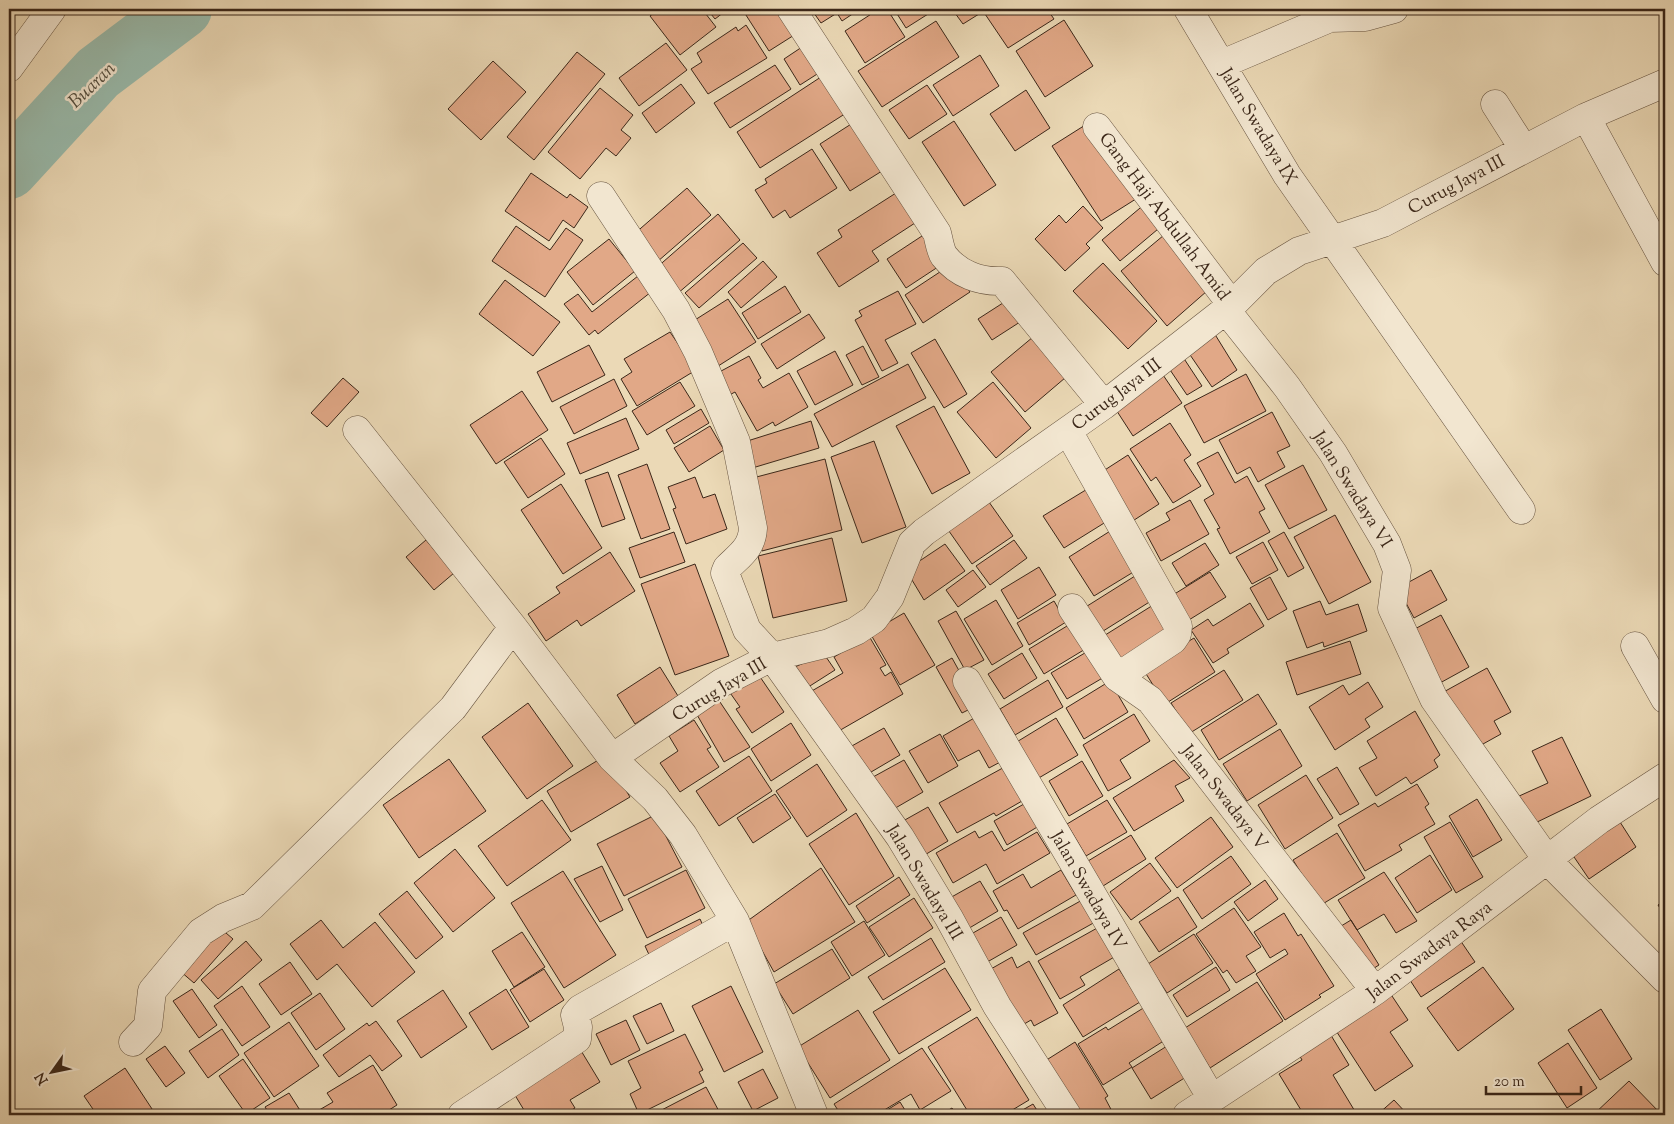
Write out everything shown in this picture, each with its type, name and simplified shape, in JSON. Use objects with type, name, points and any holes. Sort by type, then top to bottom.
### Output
[{"type":"street","points":[[9,68],[52,9]]},
{"type":"street","points":[[791,9],[936,233],[943,255],[960,271],[985,282],[1002,282],[1104,405]]},
{"type":"street","name":"Jalan Swadaya IX","points":[[1188,9],[1288,175],[1335,240],[1520,510]]},
{"type":"street","points":[[1222,64],[1329,13],[1365,17],[1394,9]]},
{"type":"street","name":"Curug Jaya III","points":[[612,758],[721,684],[772,657],[829,643],[856,631],[874,619],[890,597],[912,543],[940,520],[1104,405],[1229,307],[1266,271],[1299,251],[1383,223],[1523,148],[1586,117],[1665,83]]},
{"type":"street","points":[[1495,104],[1523,148]]},
{"type":"street","points":[[1586,117],[1665,262]]},
{"type":"street","name":"Gang Haji Abdullah Amid","points":[[1097,127],[1229,307]]},
{"type":"street","name":"Jalan Swadaya III","points":[[601,196],[680,318],[730,423],[736,442],[752,534],[750,546],[727,568],[725,573],[747,630],[772,657],[900,837],[949,918],[997,1006],[1067,1115]]},
{"type":"street","name":"Jalan Swadaya VI","points":[[1229,307],[1333,452],[1387,544],[1397,570],[1392,608],[1434,699],[1548,861],[1665,980]]},
{"type":"street","points":[[357,430],[513,627],[612,758],[655,799],[678,828],[735,921],[814,1115]]},
{"type":"street","points":[[1068,432],[1178,626],[1177,634],[1173,640],[1117,677]]},
{"type":"street","name":"Jalan Swadaya V","points":[[1072,608],[1117,677],[1150,700],[1375,991]]},
{"type":"street","points":[[133,1042],[148,1026],[152,991],[201,932],[222,918],[252,906],[453,708],[513,627]]},
{"type":"street","points":[[1635,646],[1665,699]]},
{"type":"street","name":"Jalan Swadaya IV","points":[[966,681],[1212,1098]]},
{"type":"street","name":"Jalan Swadaya Raya","points":[[1187,1115],[1375,991],[1548,861],[1599,820],[1665,777]]},
{"type":"street","points":[[462,1115],[577,1039],[578,1027],[575,1015],[580,1009],[735,921]]},
{"type":"building","points":[[659,9],[702,9],[716,27],[680,55],[650,16]]},
{"type":"building","points":[[707,9],[728,9],[715,19]]},
{"type":"building","points":[[749,9],[784,9],[799,32],[769,51],[744,12]]},
{"type":"building","points":[[811,9],[860,9],[842,21],[837,13],[821,23]]},
{"type":"building","points":[[879,9],[887,9],[905,37],[865,63],[845,31]]},
{"type":"building","points":[[894,9],[936,9],[906,28]]},
{"type":"building","points":[[952,9],[987,9],[963,24]]},
{"type":"building","points":[[993,9],[1047,9],[1054,19],[1008,48],[985,14]]},
{"type":"building","points":[[1064,20],[1093,66],[1045,97],[1016,51]]},
{"type":"building","points":[[936,21],[959,57],[882,107],[858,71]]},
{"type":"building","points":[[746,25],[767,58],[708,94],[691,69],[702,62],[697,53],[736,27],[738,31]]},
{"type":"building","points":[[666,43],[687,70],[639,106],[619,78]]},
{"type":"building","points":[[808,43],[825,69],[800,85],[784,59]]},
{"type":"building","points":[[577,52],[605,74],[534,160],[507,137]]},
{"type":"building","points":[[980,55],[999,86],[953,116],[933,85]]},
{"type":"building","points":[[493,61],[526,92],[481,140],[448,109]]},
{"type":"building","points":[[775,65],[791,89],[730,128],[714,103]]},
{"type":"building","points":[[827,73],[851,110],[760,168],[737,132]]},
{"type":"building","points":[[681,84],[695,103],[656,133],[642,113]]},
{"type":"building","points":[[927,85],[947,114],[909,139],[889,110]]},
{"type":"building","points":[[600,88],[633,115],[621,130],[631,138],[616,156],[606,148],[580,179],[548,152]]},
{"type":"building","points":[[1026,90],[1050,128],[1015,151],[990,114]]},
{"type":"building","points":[[859,119],[890,166],[850,191],[820,144]]},
{"type":"building","points":[[954,121],[996,185],[964,206],[922,142]]},
{"type":"building","points":[[1090,122],[1139,197],[1101,221],[1052,146]]},
{"type":"building","points":[[812,149],[837,188],[790,218],[785,210],[773,218],[755,190],[767,183],[765,179]]},
{"type":"building","points":[[531,173],[567,198],[570,194],[588,207],[574,228],[563,220],[549,241],[505,211]]},
{"type":"building","points":[[687,188],[711,215],[657,262],[633,235]]},
{"type":"building","points":[[896,193],[915,223],[872,251],[879,261],[839,287],[817,253],[842,237],[838,230]]},
{"type":"building","points":[[1146,203],[1164,224],[1120,261],[1102,240]]},
{"type":"building","points":[[1083,206],[1103,228],[1086,244],[1090,248],[1065,271],[1035,239],[1059,215],[1066,223]]},
{"type":"building","points":[[718,214],[740,240],[677,294],[655,269]]},
{"type":"building","points":[[516,226],[550,250],[566,228],[583,240],[545,297],[492,261]]},
{"type":"building","points":[[1170,230],[1215,284],[1167,326],[1121,271]]},
{"type":"building","points":[[925,234],[944,263],[906,288],[887,259]]},
{"type":"building","points":[[609,239],[635,271],[593,305],[567,272]]},
{"type":"building","points":[[743,243],[757,258],[699,308],[685,293]]},
{"type":"building","points":[[763,261],[777,277],[741,308],[728,292]]},
{"type":"building","points":[[1103,263],[1157,321],[1128,349],[1073,291]]},
{"type":"building","points":[[952,264],[970,292],[923,323],[905,295]]},
{"type":"building","points":[[638,276],[651,292],[598,334],[595,330],[589,335],[564,304],[578,294],[592,312]]},
{"type":"building","points":[[505,280],[560,322],[533,356],[479,314]]},
{"type":"building","points":[[785,286],[801,312],[758,339],[742,313]]},
{"type":"building","points":[[898,291],[916,324],[885,340],[898,363],[882,371],[855,320],[862,316],[859,311]]},
{"type":"building","points":[[728,299],[756,342],[715,368],[687,325]]},
{"type":"building","points":[[1006,301],[1020,322],[992,340],[978,319]]},
{"type":"building","points":[[809,314],[825,338],[777,369],[761,344]]},
{"type":"building","points":[[1211,328],[1237,370],[1212,387],[1184,346]]},
{"type":"building","points":[[670,332],[696,370],[637,406],[621,379],[632,372],[624,359]]},
{"type":"building","points":[[1039,332],[1072,372],[1025,412],[991,372]]},
{"type":"building","points":[[935,339],[967,394],[944,408],[911,353]]},
{"type":"building","points":[[589,345],[605,375],[552,402],[537,372]]},
{"type":"building","points":[[863,346],[879,377],[862,385],[846,355]]},
{"type":"building","points":[[835,351],[853,385],[815,405],[797,371]]},
{"type":"building","points":[[1179,351],[1202,386],[1187,395],[1164,361]]},
{"type":"building","points":[[749,356],[761,378],[758,380],[763,388],[789,373],[808,407],[775,426],[773,422],[757,431],[735,392],[722,399],[710,377]]},
{"type":"building","points":[[908,364],[926,398],[832,447],[814,414]]},
{"type":"building","points":[[1159,369],[1182,403],[1133,436],[1111,402]]},
{"type":"building","points":[[1246,374],[1266,411],[1204,443],[1184,406]]},
{"type":"building","points":[[343,378],[359,392],[327,427],[311,413]]},
{"type":"building","points":[[614,379],[627,406],[574,434],[560,407]]},
{"type":"building","points":[[680,382],[695,406],[647,435],[632,411]]},
{"type":"building","points":[[993,382],[1031,428],[996,458],[957,412]]},
{"type":"building","points":[[522,391],[548,430],[496,464],[470,425]]},
{"type":"building","points":[[934,406],[970,473],[932,494],[896,426]]},
{"type":"building","points":[[701,409],[709,423],[674,444],[666,430]]},
{"type":"building","points":[[1272,412],[1290,446],[1277,452],[1285,467],[1258,482],[1250,467],[1237,474],[1219,440]]},
{"type":"building","points":[[626,418],[639,449],[580,474],[567,443]]},
{"type":"building","points":[[811,421],[819,448],[749,469],[741,443]]},
{"type":"building","points":[[1170,423],[1191,455],[1184,460],[1201,486],[1173,503],[1156,477],[1151,481],[1130,449]]},
{"type":"building","points":[[710,426],[724,450],[689,472],[674,448]]},
{"type":"building","points":[[541,438],[565,474],[528,498],[504,462]]},
{"type":"building","points":[[874,441],[906,527],[862,543],[831,457]]},
{"type":"building","points":[[1218,452],[1235,483],[1247,476],[1265,509],[1259,512],[1270,532],[1230,554],[1217,529],[1220,528],[1204,500],[1214,494],[1197,463]]},
{"type":"building","points":[[1128,455],[1159,504],[1128,524],[1097,475]]},
{"type":"building","points":[[825,459],[842,530],[762,551],[745,480]]},
{"type":"building","points":[[647,464],[670,529],[641,539],[618,475]]},
{"type":"building","points":[[1303,465],[1327,510],[1289,529],[1265,485]]},
{"type":"building","points":[[608,472],[625,519],[602,527],[585,480]]},
{"type":"building","points":[[695,477],[703,498],[715,494],[727,529],[686,544],[673,509],[676,508],[668,487]]},
{"type":"building","points":[[561,484],[602,548],[563,574],[521,510]]},
{"type":"building","points":[[1089,488],[1109,520],[1064,548],[1043,516]]},
{"type":"building","points":[[984,495],[1013,536],[972,564],[944,524]]},
{"type":"building","points":[[1190,500],[1209,534],[1161,561],[1146,533],[1170,520],[1166,513]]},
{"type":"building","points":[[1335,515],[1371,582],[1329,604],[1294,537]]},
{"type":"building","points":[[1115,528],[1140,568],[1094,596],[1069,557]]},
{"type":"building","points":[[674,532],[685,562],[640,578],[629,548]]},
{"type":"building","points":[[1284,532],[1304,568],[1288,577],[1268,541]]},
{"type":"building","points":[[832,538],[847,601],[773,618],[758,556]]},
{"type":"building","points":[[426,540],[454,573],[434,590],[406,557]]},
{"type":"building","points":[[1014,540],[1027,558],[990,585],[976,566]]},
{"type":"building","points":[[1263,542],[1278,570],[1252,584],[1236,557]]},
{"type":"building","points":[[1205,543],[1219,565],[1186,586],[1172,563]]},
{"type":"building","points":[[945,544],[965,571],[924,600],[906,570]]},
{"type":"building","points":[[610,552],[635,591],[581,626],[577,620],[546,641],[528,614],[560,593],[556,587]]},
{"type":"building","points":[[695,564],[729,656],[675,675],[641,584]]},
{"type":"building","points":[[1039,567],[1056,595],[1018,619],[1001,590]]},
{"type":"building","points":[[973,570],[986,587],[958,607],[946,590]]},
{"type":"building","points":[[1431,570],[1447,600],[1414,618],[1398,588]]},
{"type":"building","points":[[1210,572],[1226,597],[1184,623],[1168,598]]},
{"type":"building","points":[[1135,576],[1151,601],[1100,633],[1084,608]]},
{"type":"building","points":[[1270,577],[1287,609],[1268,620],[1250,588]]},
{"type":"building","points":[[996,600],[1023,646],[992,665],[964,619]]},
{"type":"building","points":[[1054,601],[1066,622],[1029,645],[1017,623]]},
{"type":"building","points":[[1320,601],[1326,615],[1358,604],[1367,631],[1324,647],[1323,642],[1307,648],[1293,611]]},
{"type":"building","points":[[1158,602],[1177,633],[1121,668],[1102,637]]},
{"type":"building","points":[[1250,603],[1264,626],[1227,649],[1229,653],[1213,663],[1191,630],[1208,619],[1213,626]]},
{"type":"building","points":[[956,611],[984,660],[965,670],[938,621]]},
{"type":"building","points":[[904,613],[935,665],[900,685],[870,633]]},
{"type":"building","points":[[1441,615],[1469,667],[1440,683],[1411,631]]},
{"type":"building","points":[[1072,623],[1087,648],[1044,674],[1029,649]]},
{"type":"building","points":[[869,636],[886,665],[880,668],[885,676],[891,672],[903,694],[837,732],[810,692],[843,673],[834,657]]},
{"type":"building","points":[[1194,638],[1215,672],[1165,704],[1143,669]]},
{"type":"building","points":[[1350,641],[1361,674],[1297,695],[1286,662]]},
{"type":"building","points":[[1095,647],[1111,673],[1067,699],[1051,673]]},
{"type":"building","points":[[1022,653],[1037,678],[1004,699],[988,674]]},
{"type":"building","points":[[824,654],[835,670],[802,691],[788,670]]},
{"type":"building","points":[[952,658],[978,705],[962,713],[936,667]]},
{"type":"building","points":[[660,667],[678,696],[635,724],[617,695]]},
{"type":"building","points":[[754,668],[784,712],[752,733],[736,709],[740,707],[726,687]]},
{"type":"building","points":[[1487,668],[1511,712],[1494,721],[1501,734],[1474,749],[1440,694]]},
{"type":"building","points":[[1224,670],[1243,700],[1190,733],[1171,703]]},
{"type":"building","points":[[1048,680],[1063,707],[1015,735],[1000,709]]},
{"type":"building","points":[[1110,681],[1128,712],[1084,739],[1066,708]]},
{"type":"building","points":[[1368,682],[1383,707],[1365,719],[1370,727],[1335,750],[1309,707],[1343,685],[1349,695]]},
{"type":"building","points":[[1258,694],[1277,724],[1219,760],[1201,730]]},
{"type":"building","points":[[718,699],[750,747],[724,762],[696,713]]},
{"type":"building","points":[[528,703],[573,766],[527,799],[482,737]]},
{"type":"building","points":[[1415,711],[1440,755],[1434,760],[1438,767],[1411,784],[1406,777],[1376,796],[1359,768],[1377,758],[1367,741]]},
{"type":"building","points":[[983,713],[1004,760],[989,768],[979,750],[958,761],[943,736]]},
{"type":"building","points":[[1134,714],[1150,741],[1120,760],[1131,778],[1108,791],[1083,745]]},
{"type":"building","points":[[1056,718],[1078,755],[1037,779],[1015,743]]},
{"type":"building","points":[[694,720],[711,747],[707,749],[719,767],[680,792],[660,763],[678,751],[669,736]]},
{"type":"building","points":[[791,723],[811,755],[771,781],[751,749]]},
{"type":"building","points":[[884,728],[900,755],[866,775],[850,747]]},
{"type":"building","points":[[1280,729],[1302,766],[1247,801],[1223,764]]},
{"type":"building","points":[[940,734],[958,766],[928,783],[909,751]]},
{"type":"building","points":[[1562,737],[1591,796],[1531,825],[1517,797],[1548,783],[1532,751]]},
{"type":"building","points":[[605,756],[630,797],[571,832],[547,791]]},
{"type":"building","points":[[749,756],[772,791],[719,826],[696,791]]},
{"type":"building","points":[[449,759],[486,811],[419,858],[383,805]]},
{"type":"building","points":[[904,760],[923,792],[892,810],[873,777]]},
{"type":"building","points":[[1174,760],[1190,778],[1175,786],[1184,801],[1134,831],[1113,798]]},
{"type":"building","points":[[1082,761],[1103,796],[1069,816],[1049,781]]},
{"type":"building","points":[[817,764],[847,810],[807,837],[776,791]]},
{"type":"building","points":[[1010,764],[1029,797],[996,816],[994,813],[957,833],[939,803]]},
{"type":"building","points":[[1337,767],[1359,804],[1340,815],[1317,779]]},
{"type":"building","points":[[1306,775],[1333,818],[1285,849],[1258,805]]},
{"type":"building","points":[[1417,784],[1429,804],[1425,807],[1435,824],[1399,845],[1402,850],[1365,871],[1338,825],[1375,803],[1378,807]]},
{"type":"building","points":[[775,794],[791,818],[753,843],[737,818]]},
{"type":"building","points":[[1477,799],[1502,840],[1473,857],[1449,816]]},
{"type":"building","points":[[542,800],[571,840],[507,886],[478,846]]},
{"type":"building","points":[[1031,800],[1044,823],[1007,845],[994,821]]},
{"type":"building","points":[[1107,800],[1127,832],[1086,856],[1067,824]]},
{"type":"building","points":[[928,807],[948,841],[923,856],[903,821]]},
{"type":"building","points":[[856,813],[894,876],[849,905],[809,844]]},
{"type":"building","points":[[655,815],[682,867],[624,896],[597,844]]},
{"type":"building","points":[[1211,817],[1233,847],[1177,888],[1155,858]]},
{"type":"building","points":[[1450,822],[1483,877],[1456,893],[1424,837]]},
{"type":"building","points":[[1620,822],[1636,847],[1589,879],[1572,854]]},
{"type":"building","points":[[975,831],[979,838],[992,831],[1004,851],[1037,832],[1050,853],[997,884],[986,864],[953,883],[936,853]]},
{"type":"building","points":[[1337,833],[1365,878],[1321,905],[1293,860]]},
{"type":"building","points":[[1131,835],[1146,859],[1103,886],[1088,861]]},
{"type":"building","points":[[455,849],[495,898],[453,932],[414,883]]},
{"type":"building","points":[[1430,855],[1452,890],[1417,913],[1395,878]]},
{"type":"building","points":[[1231,856],[1251,884],[1202,919],[1183,890]]},
{"type":"building","points":[[1150,863],[1171,891],[1131,920],[1110,892]]},
{"type":"building","points":[[602,866],[623,910],[600,922],[574,879]]},
{"type":"building","points":[[821,868],[855,922],[774,972],[746,922]]},
{"type":"building","points":[[686,870],[705,908],[647,938],[628,899]]},
{"type":"building","points":[[1061,870],[1076,895],[1018,929],[1007,910],[1004,911],[993,891],[1023,874],[1031,888]]},
{"type":"building","points":[[563,871],[616,955],[564,988],[511,903]]},
{"type":"building","points":[[1384,872],[1417,921],[1396,933],[1384,914],[1357,930],[1338,900]]},
{"type":"building","points":[[899,877],[910,895],[867,923],[856,906]]},
{"type":"building","points":[[1265,880],[1278,899],[1248,921],[1234,902]]},
{"type":"building","points":[[980,881],[998,911],[966,930],[948,899]]},
{"type":"building","points":[[407,891],[443,937],[416,959],[379,914]]},
{"type":"building","points":[[1178,897],[1197,927],[1159,952],[1139,922]]},
{"type":"building","points":[[914,898],[933,928],[889,957],[869,927]]},
{"type":"building","points":[[1084,899],[1097,921],[1036,955],[1023,933]]},
{"type":"building","points":[[1665,900],[1665,916],[1658,905]]},
{"type":"building","points":[[1234,908],[1261,947],[1246,956],[1256,971],[1236,983],[1227,970],[1223,973],[1196,934]]},
{"type":"building","points":[[1284,913],[1298,936],[1301,934],[1334,986],[1319,995],[1321,997],[1285,1020],[1256,974],[1288,954],[1285,949],[1270,958],[1254,932]]},
{"type":"building","points":[[1001,917],[1017,945],[982,965],[966,937]]},
{"type":"building","points":[[700,919],[706,932],[651,959],[645,946]]},
{"type":"building","points":[[321,920],[343,948],[375,922],[415,972],[372,1007],[337,964],[317,980],[290,944]]},
{"type":"building","points":[[1351,920],[1379,965],[1363,975],[1333,931]]},
{"type":"building","points":[[864,921],[885,955],[852,976],[831,942]]},
{"type":"building","points":[[219,927],[233,939],[194,983],[180,971]]},
{"type":"building","points":[[1099,927],[1116,956],[1080,977],[1085,985],[1060,999],[1038,961]]},
{"type":"building","points":[[522,932],[545,967],[514,987],[492,951]]},
{"type":"building","points":[[1194,934],[1213,963],[1167,993],[1148,964]]},
{"type":"building","points":[[931,938],[945,962],[883,1000],[868,977]]},
{"type":"building","points":[[1460,940],[1475,962],[1421,997],[1406,974]]},
{"type":"building","points":[[246,941],[262,960],[218,999],[201,980]]},
{"type":"building","points":[[832,949],[850,978],[793,1014],[774,984]]},
{"type":"building","points":[[1012,957],[1017,968],[1029,961],[1058,1013],[1034,1026],[1031,1020],[1014,1030],[982,974]]},
{"type":"building","points":[[290,962],[312,994],[281,1015],[259,984]]},
{"type":"building","points":[[1216,967],[1230,990],[1187,1017],[1173,995]]},
{"type":"building","points":[[1483,967],[1514,1009],[1458,1051],[1427,1008]]},
{"type":"building","points":[[945,968],[971,1010],[899,1054],[873,1012]]},
{"type":"building","points":[[544,969],[564,1000],[530,1022],[510,990]]},
{"type":"building","points":[[1119,969],[1140,1002],[1083,1037],[1063,1005]]},
{"type":"building","points":[[1257,982],[1283,1021],[1210,1068],[1185,1028]]},
{"type":"building","points":[[242,986],[270,1027],[242,1046],[214,1006]]},
{"type":"building","points":[[731,986],[763,1052],[724,1072],[692,1006]]},
{"type":"building","points":[[192,989],[217,1025],[199,1038],[173,1001]]},
{"type":"building","points":[[506,989],[529,1027],[492,1050],[469,1013]]},
{"type":"building","points":[[443,990],[467,1027],[421,1058],[397,1021]]},
{"type":"building","points":[[320,993],[345,1029],[316,1050],[291,1013]]},
{"type":"building","points":[[1390,993],[1408,1020],[1390,1032],[1413,1066],[1375,1091],[1331,1023]]},
{"type":"building","points":[[1153,1002],[1173,1035],[1129,1063],[1132,1067],[1103,1085],[1078,1044],[1106,1027],[1108,1030]]},
{"type":"building","points":[[661,1003],[674,1031],[647,1044],[633,1016]]},
{"type":"building","points":[[1601,1009],[1632,1059],[1600,1080],[1568,1030]]},
{"type":"building","points":[[858,1010],[890,1060],[830,1098],[798,1047]]},
{"type":"building","points":[[977,1017],[1029,1100],[1004,1115],[970,1115],[928,1047]]},
{"type":"building","points":[[626,1020],[640,1050],[611,1065],[596,1034]]},
{"type":"building","points":[[376,1021],[402,1056],[382,1071],[370,1055],[339,1077],[323,1055],[367,1023],[369,1026]]},
{"type":"building","points":[[289,1022],[319,1066],[274,1097],[244,1053]]},
{"type":"building","points":[[222,1029],[239,1055],[208,1078],[189,1051]]},
{"type":"building","points":[[1329,1032],[1349,1065],[1333,1075],[1356,1113],[1352,1115],[1304,1115],[1279,1074],[1302,1060],[1297,1051]]},
{"type":"building","points":[[685,1034],[703,1070],[699,1072],[704,1082],[639,1114],[630,1094],[641,1088],[628,1061]]},
{"type":"building","points":[[1175,1041],[1194,1072],[1151,1099],[1132,1068]]},
{"type":"building","points":[[1075,1042],[1108,1096],[1105,1098],[1114,1115],[1069,1115],[1037,1066]]},
{"type":"building","points":[[1568,1043],[1597,1088],[1567,1108],[1538,1063]]},
{"type":"building","points":[[165,1046],[185,1073],[166,1087],[146,1059]]},
{"type":"building","points":[[922,1048],[951,1091],[920,1110],[911,1094],[876,1115],[841,1115],[834,1104]]},
{"type":"building","points":[[580,1049],[600,1082],[570,1100],[575,1108],[563,1115],[527,1115],[510,1087]]},
{"type":"building","points":[[243,1059],[270,1098],[246,1114],[219,1076]]},
{"type":"building","points":[[373,1065],[397,1105],[381,1115],[315,1115],[314,1113],[333,1102],[327,1093]]},
{"type":"building","points":[[125,1068],[156,1115],[97,1115],[84,1096]]},
{"type":"building","points":[[763,1069],[778,1098],[753,1111],[738,1082]]},
{"type":"building","points":[[1629,1081],[1662,1115],[1593,1115]]},
{"type":"building","points":[[706,1087],[721,1115],[652,1115]]},
{"type":"building","points":[[289,1093],[303,1115],[270,1115],[265,1107]]},
{"type":"building","points":[[1394,1100],[1408,1115],[1377,1115]]},
{"type":"building","points":[[900,1102],[908,1115],[879,1115]]},
{"type":"building","points":[[1033,1104],[1040,1115],[1014,1115]]},
{"type":"building","points":[[952,1108],[957,1115],[940,1115]]},
{"type":"building","points":[[765,1110],[768,1115],[754,1115]]},
{"type":"building","points":[[510,1111],[512,1115],[502,1115]]},
{"type":"waterway","name":"Buaran","points":[[9,170],[98,73],[183,9]]}]
